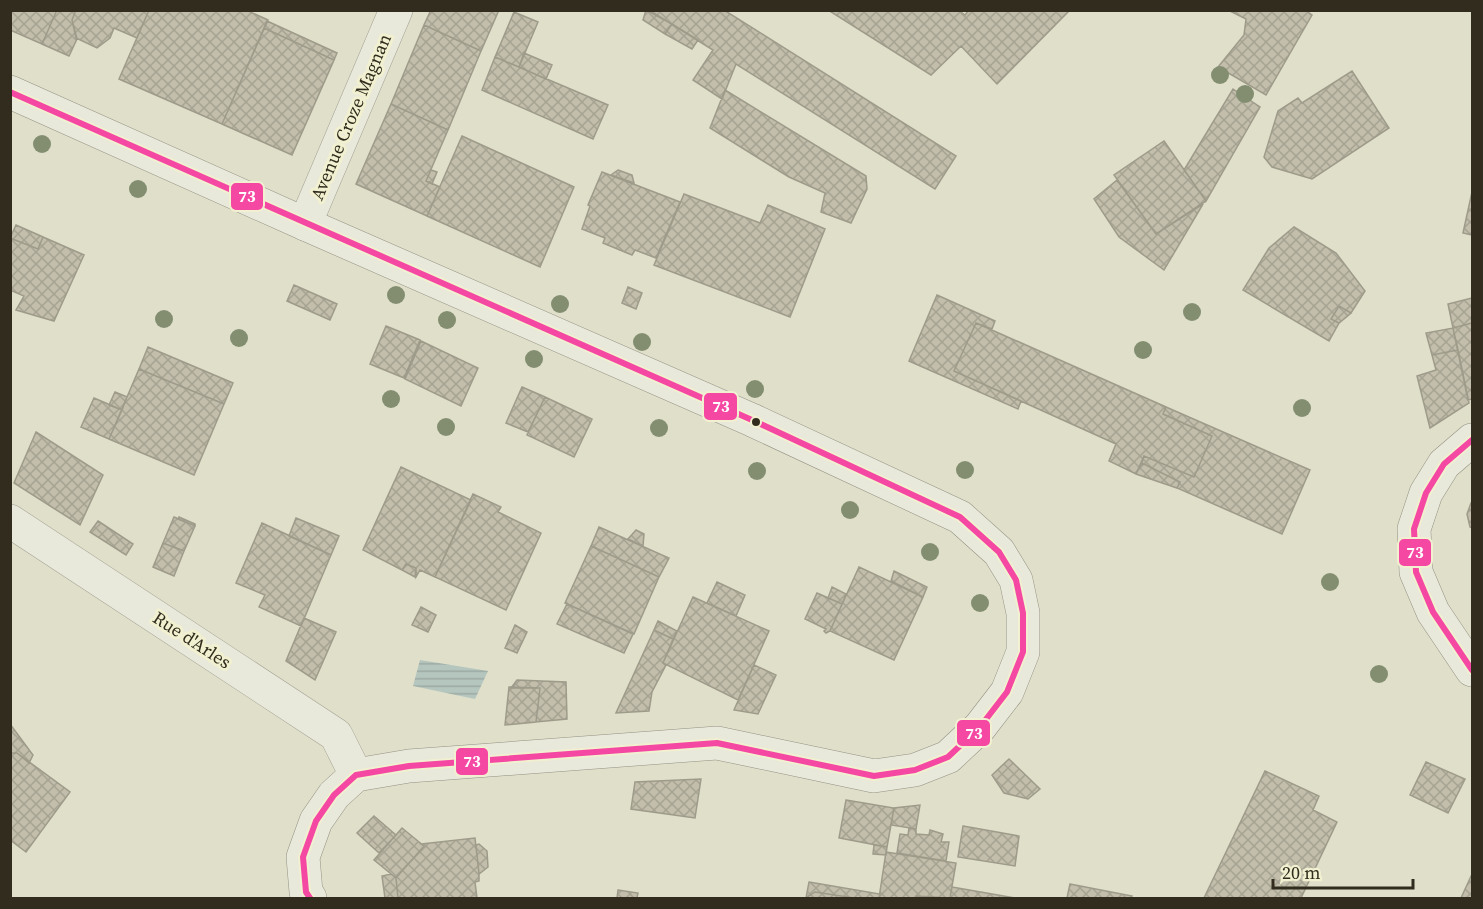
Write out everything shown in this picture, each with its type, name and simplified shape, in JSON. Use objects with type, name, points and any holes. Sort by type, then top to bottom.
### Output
[{"type":"street","name":"Avenue Croze Magnan","points":[[305,224],[396,10]]},
{"type":"street","points":[[10,92],[752,420],[960,517],[999,552],[1016,580],[1023,613],[1023,652],[1007,692],[980,727],[948,757],[915,770],[874,776],[717,743],[409,765],[356,775],[334,795],[316,821],[303,857],[306,892],[310,898]]},
{"type":"street","points":[[1473,440],[1444,464],[1426,493],[1414,529],[1416,572],[1433,612],[1473,670]]},
{"type":"street","name":"Rue d'Arles","points":[[10,521],[336,735],[356,775]]},
{"type":"shaded area","points":[[420,660],[488,671],[475,699],[413,686]]},
{"type":"building","points":[[10,10],[57,10],[42,44],[10,30]]},
{"type":"building","points":[[57,10],[76,10],[72,20],[77,39],[69,56],[42,44]]},
{"type":"building","points":[[76,10],[149,10],[137,38],[114,28],[110,38],[97,48],[76,38],[72,20]]},
{"type":"building","points":[[149,10],[246,10],[268,20],[222,124],[119,79]]},
{"type":"building","points":[[431,10],[499,10],[481,51],[424,25]]},
{"type":"building","points":[[646,10],[672,24],[665,34],[643,20]]},
{"type":"building","points":[[649,10],[724,10],[956,156],[935,189],[736,64],[722,99],[693,80],[713,50]]},
{"type":"building","points":[[828,10],[958,10],[965,15],[969,10],[1070,10],[997,84],[961,46],[931,75]]},
{"type":"building","points":[[1228,10],[1305,10],[1312,15],[1266,95],[1218,67],[1244,35],[1246,19]]},
{"type":"building","points":[[514,12],[538,22],[519,67],[495,57]]},
{"type":"building","points":[[267,21],[337,53],[334,60],[264,28]]},
{"type":"building","points":[[672,24],[698,40],[692,49],[665,34]]},
{"type":"building","points":[[424,25],[481,51],[448,130],[391,104]]},
{"type":"building","points":[[264,28],[334,60],[292,155],[222,124]]},
{"type":"building","points":[[524,53],[552,65],[546,79],[519,67]]},
{"type":"building","points":[[495,57],[608,105],[593,139],[482,90]]},
{"type":"building","points":[[1352,71],[1389,128],[1312,179],[1272,167],[1264,157],[1278,111],[1298,98],[1302,103]]},
{"type":"building","points":[[1233,89],[1260,107],[1206,201],[1184,170]]},
{"type":"building","points":[[725,90],[866,176],[867,189],[851,223],[821,212],[825,193],[789,177],[710,128]]},
{"type":"building","points":[[391,104],[448,130],[426,181],[440,187],[427,216],[356,184]]},
{"type":"building","points":[[462,136],[574,187],[540,267],[427,216]]},
{"type":"building","points":[[1164,141],[1206,201],[1156,234],[1114,175]]},
{"type":"building","points":[[431,170],[437,172],[432,184],[426,181]]},
{"type":"building","points":[[618,170],[632,175],[634,183],[611,175]]},
{"type":"building","points":[[602,172],[680,202],[656,258],[635,250],[632,255],[603,243],[605,238],[582,229],[590,206],[588,205]]},
{"type":"building","points":[[1117,180],[1156,234],[1203,204],[1164,270],[1119,237],[1094,199]]},
{"type":"building","points":[[1472,192],[1472,235],[1463,233]]},
{"type":"building","points":[[684,194],[760,223],[768,205],[825,229],[790,317],[654,265]]},
{"type":"building","points":[[16,225],[43,237],[38,249],[10,238]]},
{"type":"building","points":[[1294,227],[1336,253],[1365,291],[1351,313],[1339,306],[1331,319],[1339,323],[1329,341],[1243,290],[1269,248]]},
{"type":"building","points":[[43,237],[84,255],[54,321],[16,310],[24,296],[10,290],[10,238],[38,249]]},
{"type":"building","points":[[294,285],[337,304],[330,320],[287,301]]},
{"type":"building","points":[[628,287],[642,293],[636,309],[622,303]]},
{"type":"building","points":[[937,295],[995,321],[992,329],[976,323],[954,371],[1021,401],[1018,409],[909,361]]},
{"type":"building","points":[[1472,298],[1472,323],[1453,328],[1448,304]]},
{"type":"building","points":[[1339,306],[1351,313],[1339,323],[1331,319]]},
{"type":"building","points":[[976,323],[1166,407],[1163,414],[1212,436],[1194,477],[1144,456],[1136,474],[1109,461],[1116,444],[954,371]]},
{"type":"building","points":[[1472,323],[1472,399],[1468,400],[1453,328]]},
{"type":"building","points":[[386,326],[420,340],[404,378],[370,364]]},
{"type":"building","points":[[1453,328],[1458,350],[1432,355],[1426,333]]},
{"type":"building","points":[[421,341],[478,368],[461,406],[405,379]]},
{"type":"building","points":[[148,347],[233,383],[224,404],[139,369]]},
{"type":"building","points":[[1458,350],[1469,403],[1430,428],[1417,376],[1436,370],[1432,355]]},
{"type":"building","points":[[139,369],[224,404],[194,475],[109,439]]},
{"type":"building","points":[[522,387],[545,397],[528,432],[506,423]]},
{"type":"building","points":[[115,392],[127,397],[122,410],[109,405]]},
{"type":"building","points":[[545,397],[592,419],[574,457],[527,435]]},
{"type":"building","points":[[94,398],[122,410],[109,439],[81,427]]},
{"type":"building","points":[[1166,407],[1310,470],[1282,534],[1177,488],[1180,482],[1142,463],[1144,456],[1194,477],[1212,436],[1163,414]]},
{"type":"building","points":[[36,432],[103,475],[80,525],[14,483]]},
{"type":"building","points":[[1142,463],[1180,482],[1177,488],[1136,474]]},
{"type":"building","points":[[401,467],[471,500],[435,577],[420,570],[416,577],[416,568],[406,564],[402,570],[363,550]]},
{"type":"building","points":[[473,494],[501,507],[498,512],[541,533],[506,610],[435,577]]},
{"type":"building","points":[[1472,503],[1472,528],[1467,514]]},
{"type":"building","points":[[174,517],[195,526],[184,551],[163,543]]},
{"type":"building","points":[[179,517],[195,524],[195,526],[178,519]]},
{"type":"building","points":[[296,518],[339,536],[331,555],[289,536]]},
{"type":"building","points":[[98,521],[133,544],[126,555],[90,532]]},
{"type":"building","points":[[262,523],[331,555],[301,626],[259,607],[265,595],[236,583]]},
{"type":"building","points":[[599,527],[669,558],[659,577],[591,546]]},
{"type":"building","points":[[636,530],[644,534],[643,546],[628,539]]},
{"type":"building","points":[[163,543],[184,551],[174,576],[153,567]]},
{"type":"building","points":[[591,546],[659,577],[634,634],[565,603]]},
{"type":"building","points":[[406,564],[416,568],[415,577],[402,570]]},
{"type":"building","points":[[859,567],[923,597],[894,660],[830,631]]},
{"type":"building","points":[[894,571],[927,587],[923,597],[891,581]]},
{"type":"building","points":[[717,582],[745,595],[736,616],[707,603]]},
{"type":"building","points":[[832,587],[846,594],[842,604],[828,598]]},
{"type":"building","points":[[817,593],[842,604],[830,631],[826,633],[824,631],[826,629],[805,619]]},
{"type":"building","points":[[693,597],[769,631],[738,700],[663,663]]},
{"type":"building","points":[[567,604],[633,634],[624,653],[557,624]]},
{"type":"building","points":[[421,607],[436,615],[428,632],[412,625]]},
{"type":"building","points":[[304,618],[336,632],[315,680],[286,661]]},
{"type":"building","points":[[658,621],[677,631],[673,639],[654,630]]},
{"type":"building","points":[[515,625],[527,632],[517,653],[505,648]]},
{"type":"building","points":[[654,630],[673,639],[663,663],[666,665],[652,692],[649,711],[616,713]]},
{"type":"building","points":[[754,665],[776,675],[758,714],[734,710]]},
{"type":"building","points":[[517,680],[566,682],[567,719],[536,722],[540,688],[511,688]]},
{"type":"building","points":[[509,687],[540,688],[536,722],[505,725]]},
{"type":"building","points":[[10,724],[33,755],[29,763],[17,753],[10,753]]},
{"type":"building","points":[[11,753],[17,753],[70,792],[26,852],[10,840]]},
{"type":"building","points":[[1009,759],[1040,789],[1028,799],[1004,793],[992,775]]},
{"type":"building","points":[[1426,762],[1465,779],[1448,813],[1410,795]]},
{"type":"building","points":[[1265,771],[1319,796],[1313,810],[1337,822],[1301,898],[1204,898]]},
{"type":"building","points":[[701,779],[695,818],[631,809],[635,782]]},
{"type":"building","points":[[846,800],[894,808],[887,847],[839,838]]},
{"type":"building","points":[[920,805],[916,829],[891,825],[894,808]]},
{"type":"building","points":[[374,816],[396,835],[379,853],[357,833]]},
{"type":"building","points":[[963,826],[1019,836],[1015,866],[958,857]]},
{"type":"building","points":[[402,828],[424,846],[396,878],[374,860]]},
{"type":"building","points":[[909,828],[916,829],[916,834],[929,835],[930,830],[943,834],[941,842],[949,842],[946,861],[897,853],[900,834],[908,835]]},
{"type":"building","points":[[475,838],[479,874],[479,881],[475,882],[477,898],[398,898],[396,878],[424,846],[421,844]]},
{"type":"building","points":[[479,844],[487,851],[488,867],[479,874],[476,845]]},
{"type":"building","points":[[874,845],[887,847],[886,855],[873,854]]},
{"type":"building","points":[[886,852],[956,863],[950,898],[916,896],[915,898],[879,898]]},
{"type":"building","points":[[391,874],[396,878],[398,898],[385,898],[382,876]]},
{"type":"building","points":[[1472,874],[1472,898],[1461,898]]},
{"type":"building","points":[[809,882],[880,894],[879,898],[854,898],[815,892],[806,898]]},
{"type":"building","points":[[1070,884],[1132,896],[1131,898],[1067,898]]},
{"type":"building","points":[[952,887],[1015,898],[950,898]]},
{"type":"building","points":[[618,890],[638,893],[637,898],[617,898]]},
{"type":"building","points":[[815,892],[854,898],[806,898]]},
{"type":"transit line","name":"73","points":[[10,92],[752,420],[960,517],[999,552],[1016,580],[1023,613],[1023,652],[1007,692],[980,727],[948,757],[915,770],[874,776],[717,743],[409,766],[356,775],[334,795],[316,821],[303,857],[306,892],[310,898]]},
{"type":"transit line","name":"73","points":[[1472,440],[1444,464],[1426,493],[1414,529],[1416,572],[1433,612],[1472,670]]}]
